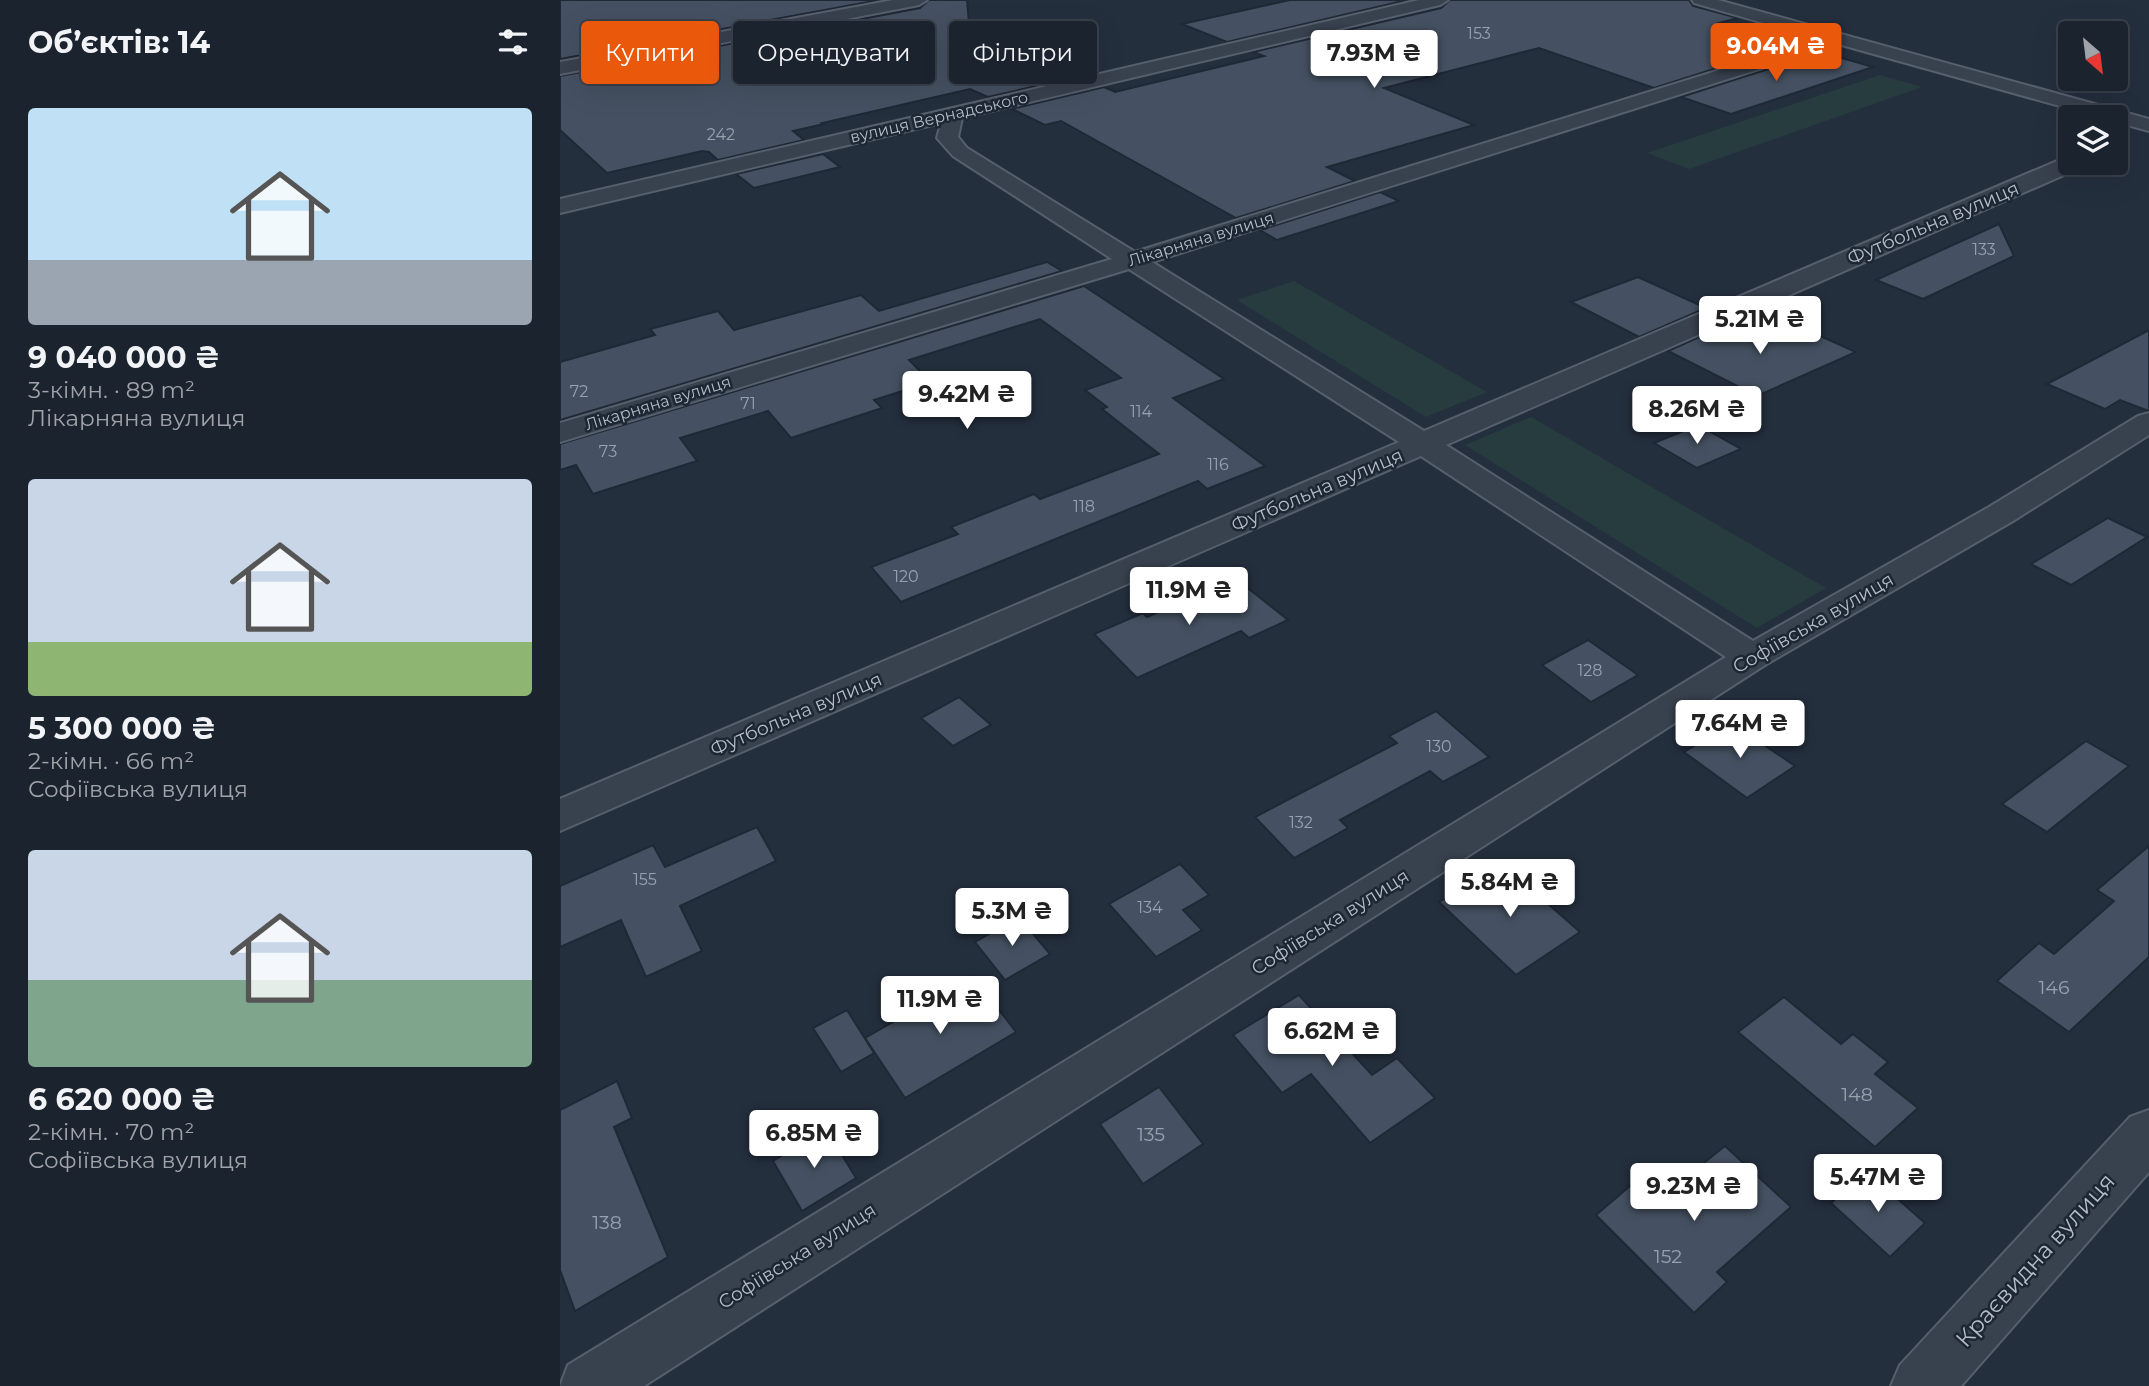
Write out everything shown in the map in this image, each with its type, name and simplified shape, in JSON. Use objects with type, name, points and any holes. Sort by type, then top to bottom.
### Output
[{"type":"street","points":[[560,68],[919,0]]},
{"type":"street","name":"вулиця Вернадського","points":[[560,206],[1440,0]]},
{"type":"street","points":[[1700,0],[2149,127]]},
{"type":"street","name":"Лікарняна вулиця","points":[[560,433],[1134,260],[1839,38]]},
{"type":"street","points":[[953,114],[947,138],[960,152],[1424,444],[1752,657]]},
{"type":"street","points":[[2128,138],[2149,127]]},
{"type":"street","name":"Футбольна вулиця","points":[[560,816],[2058,169]]},
{"type":"street","name":"Софіївська вулиця","points":[[589,1386],[1752,657],[2001,514],[2149,422]]},
{"type":"street","name":"Краєвидна вулиця","points":[[1921,1386],[2149,1135]]},
{"type":"green space","points":[[1880,75],[1922,87],[1689,169],[1647,153]]},
{"type":"green space","points":[[1294,281],[1487,392],[1426,417],[1237,300]]},
{"type":"green space","points":[[1531,417],[1826,588],[1757,628],[1465,445]]},
{"type":"building","points":[[560,0],[879,0],[765,21],[733,21],[733,27],[719,30],[719,21],[581,21],[581,55],[560,59]]},
{"type":"building","points":[[929,0],[967,0],[969,21],[949,21],[949,84],[1045,84],[988,97],[970,89],[793,131],[804,140],[718,160],[709,152],[702,151],[607,173],[560,130],[560,76],[581,72],[581,84],[719,84],[719,46],[733,43],[733,84],[935,84],[935,21],[851,21],[920,8]]},
{"type":"building","points":[[1290,0],[1407,0],[1227,42],[1182,24]]},
{"type":"building","points":[[1450,0],[1689,0],[1693,6],[1738,18],[1719,23],[1793,44],[1654,88],[1539,48],[1384,88],[1474,125],[1327,167],[1355,181],[1236,218],[1061,121],[1045,125],[1012,109],[1104,87],[1115,92],[1264,56],[1253,52],[1441,8]]},
{"type":"building","points":[[1821,52],[1873,67],[1731,114],[1681,97]]},
{"type":"building","points":[[823,154],[840,167],[754,188],[736,174]]},
{"type":"building","points":[[1380,192],[1399,201],[1277,240],[1260,230]]},
{"type":"building","points":[[1999,224],[2014,256],[1923,299],[1876,280]]},
{"type":"building","points":[[1047,262],[1062,271],[560,420],[560,362],[655,335],[650,329],[718,311],[734,330],[861,295],[879,311]]},
{"type":"building","points":[[1638,277],[1706,308],[1639,337],[1571,302]]},
{"type":"building","points":[[1084,286],[1224,379],[1173,398],[1265,466],[1207,489],[1198,481],[901,602],[871,567],[958,534],[951,527],[1034,494],[1040,499],[1159,454],[1102,409],[1107,407],[1085,390],[1121,378],[1040,319],[909,360],[931,382],[874,400],[882,408],[791,438],[768,411],[680,438],[697,461],[593,494],[576,465],[560,470],[560,444]]},
{"type":"building","points":[[1735,321],[1765,335],[1787,326],[1804,333],[1809,331],[1856,352],[1757,396],[1668,351]]},
{"type":"building","points":[[2149,330],[2149,411],[2120,400],[2105,409],[2047,384]]},
{"type":"building","points":[[1698,425],[1741,449],[1697,468],[1654,443]]},
{"type":"building","points":[[2108,518],[2147,537],[2071,585],[2031,564]]},
{"type":"building","points":[[1235,578],[1288,620],[1249,638],[1241,631],[1137,678],[1094,634],[1143,613],[1147,617]]},
{"type":"building","points":[[1588,640],[1638,675],[1591,702],[1542,665]]},
{"type":"building","points":[[959,697],[991,725],[953,746],[921,718]]},
{"type":"building","points":[[1436,711],[1489,757],[1443,782],[1430,771],[1340,820],[1348,828],[1294,858],[1255,817],[1397,743],[1389,736]]},
{"type":"building","points":[[1732,723],[1795,766],[1747,798],[1684,752]]},
{"type":"building","points":[[2086,741],[2129,766],[2047,832],[2002,804]]},
{"type":"building","points":[[757,827],[776,861],[680,906],[702,951],[646,977],[621,920],[560,947],[560,886],[653,845],[665,867]]},
{"type":"building","points":[[2149,846],[2149,957],[2069,1032],[1997,981],[2039,943],[2054,954],[2114,901],[2097,890]]},
{"type":"building","points":[[1180,864],[1209,895],[1183,910],[1202,930],[1156,957],[1109,904]]},
{"type":"building","points":[[1503,864],[1580,932],[1516,975],[1439,902]]},
{"type":"building","points":[[1019,917],[1050,954],[1005,980],[975,942]]},
{"type":"building","points":[[973,976],[1016,1032],[905,1098],[865,1038]]},
{"type":"building","points":[[1299,995],[1372,1075],[1397,1058],[1435,1098],[1370,1143],[1311,1074],[1282,1093],[1233,1035]]},
{"type":"building","points":[[1784,997],[1841,1044],[1853,1034],[1888,1062],[1875,1074],[1918,1108],[1875,1147],[1738,1032]]},
{"type":"building","points":[[847,1010],[874,1053],[841,1072],[813,1028]]},
{"type":"building","points":[[617,1081],[632,1118],[614,1127],[668,1257],[575,1311],[560,1270],[560,1110]]},
{"type":"building","points":[[1159,1087],[1203,1144],[1143,1184],[1100,1124]]},
{"type":"building","points":[[826,1129],[856,1178],[802,1211],[773,1161]]},
{"type":"building","points":[[1725,1146],[1791,1207],[1717,1272],[1727,1282],[1694,1313],[1596,1215],[1650,1169],[1671,1189]]},
{"type":"building","points":[[1866,1171],[1925,1223],[1890,1257],[1831,1203]]}]
